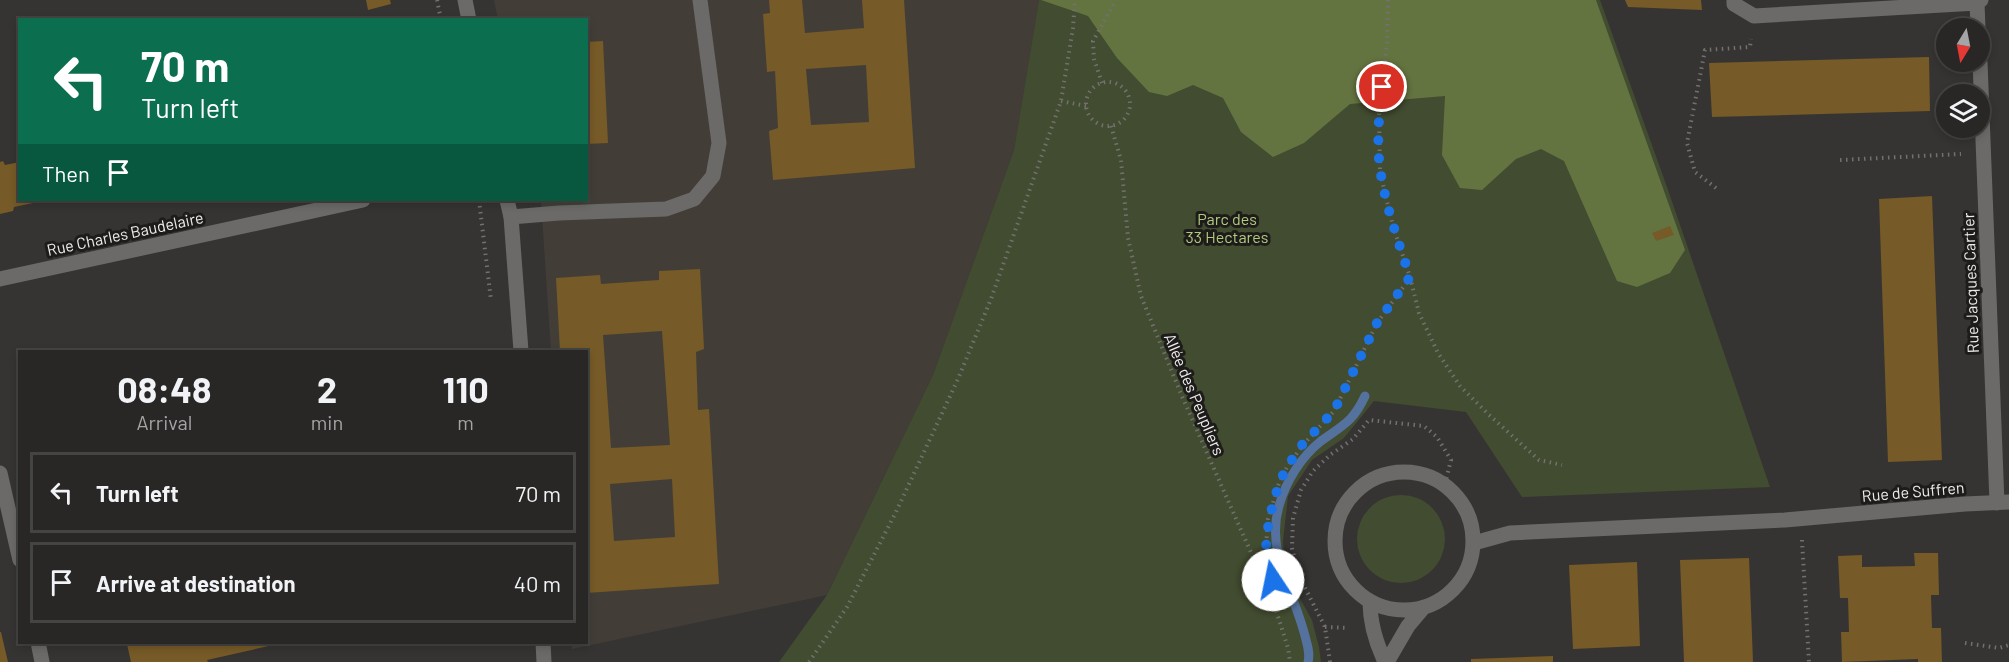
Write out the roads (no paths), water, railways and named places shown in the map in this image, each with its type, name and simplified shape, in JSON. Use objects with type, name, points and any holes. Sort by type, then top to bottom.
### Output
[{"type":"street","points":[[465,0],[469,18]]},
{"type":"street","points":[[511,217],[666,209],[694,199],[713,176],[719,143],[700,0]]},
{"type":"street","points":[[1734,0],[1734,4],[1754,16],[1979,2],[1978,18]]},
{"type":"street","name":"Rue Jacques Cartier","points":[[1980,72],[2003,503]]},
{"type":"street","name":"Rue Charles Baudelaire","points":[[0,279],[358,201]]},
{"type":"street","points":[[507,201],[511,217],[521,350]]},
{"type":"street","points":[[1402,471],[1425,474],[1445,484],[1461,500],[1471,521],[1474,543],[1470,563],[1462,580],[1448,595],[1424,607],[1409,610],[1392,610],[1370,602],[1353,588],[1340,569],[1334,547],[1336,524],[1345,503],[1360,486],[1380,475],[1402,471]]},
{"type":"street","points":[[0,473],[18,551]]},
{"type":"street","name":"Rue de Suffren","points":[[1474,543],[1510,532],[1800,519],[2003,503]]},
{"type":"street","points":[[1370,602],[1373,630],[1386,662]]},
{"type":"street","points":[[1386,662],[1408,626],[1424,607]]},
{"type":"street","points":[[38,644],[42,662]]},
{"type":"street","points":[[543,644],[544,662]]},
{"type":"waterway","points":[[1308,662],[1309,656],[1301,623],[1279,557],[1276,540],[1279,506],[1290,479],[1301,462],[1314,447],[1352,417],[1365,396]]},
{"type":"park label","name":"Parc des 33 Hectares","points":[[1227,227]]}]
